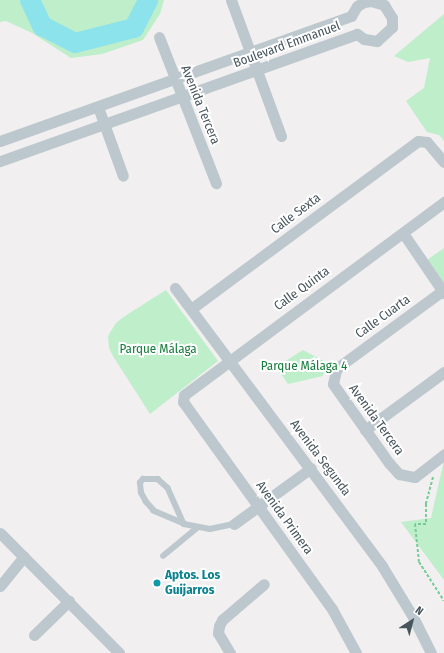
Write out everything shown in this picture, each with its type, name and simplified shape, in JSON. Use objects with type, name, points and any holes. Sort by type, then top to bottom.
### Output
[{"type":"street","points":[[231,0],[281,136]]},
{"type":"street","name":"Boulevard Emmanuel","points":[[0,141],[251,53],[351,16],[357,6],[364,2],[379,2],[390,10],[392,27],[382,39],[371,41],[357,34],[0,161]]},
{"type":"street","name":"Avenida Tercera","points":[[159,38],[216,183]]},
{"type":"street","points":[[98,107],[124,176]]},
{"type":"street","name":"Calle Sexta","points":[[191,309],[418,141],[427,142],[444,162]]},
{"type":"street","name":"Calle Quinta","points":[[183,402],[187,391],[444,202]]},
{"type":"street","points":[[403,233],[443,292]]},
{"type":"street","name":"Avenida Segunda","points":[[175,288],[311,468],[382,566],[413,617],[431,653]]},
{"type":"street","name":"Calle Cuarta","points":[[340,366],[443,292]]},
{"type":"street","name":"Avenida Tercera","points":[[340,366],[336,370],[333,384],[365,430],[399,474],[415,477],[440,457]]},
{"type":"street","points":[[365,430],[444,372]]},
{"type":"street","name":"Avenida Primera","points":[[183,402],[259,506],[332,610],[356,653]]},
{"type":"street","points":[[234,524],[311,468]]},
{"type":"street","points":[[0,533],[69,601],[114,651]]},
{"type":"street","points":[[0,586],[24,556]]},
{"type":"street","points":[[230,653],[218,633],[219,626],[222,620],[264,584]]},
{"type":"street","points":[[34,635],[69,601]]},
{"type":"lane","points":[[184,524],[168,488],[158,478],[143,478],[140,483],[141,493],[146,502],[154,511],[184,524],[197,528],[223,528],[234,524]]},
{"type":"lane","points":[[163,556],[197,528]]},
{"type":"path","points":[[440,457],[439,469],[431,484],[426,524],[415,524],[419,562],[444,601]]},
{"type":"green space","points":[[0,0],[164,0],[160,14],[143,40],[102,54],[71,58],[32,33],[6,21],[0,22]]},
{"type":"green space","points":[[444,14],[444,141],[439,135],[427,132],[406,101],[424,88],[430,58],[408,62],[394,56]]},
{"type":"green space","points":[[444,248],[444,293],[424,262]]},
{"type":"green space","name":"Parque Málaga","points":[[166,290],[218,361],[150,414],[113,356],[109,348],[108,336],[116,323]]},
{"type":"green space","name":"Parque Málaga 4","points":[[303,350],[327,363],[323,376],[288,384],[276,367]]},
{"type":"green space","points":[[444,460],[444,580],[401,522],[431,518]]},
{"type":"waterway","points":[[30,0],[42,26],[75,43],[134,28],[148,0]]},
{"type":"place","name":"Aptos. Los Guijarros","points":[[157,583]]}]
